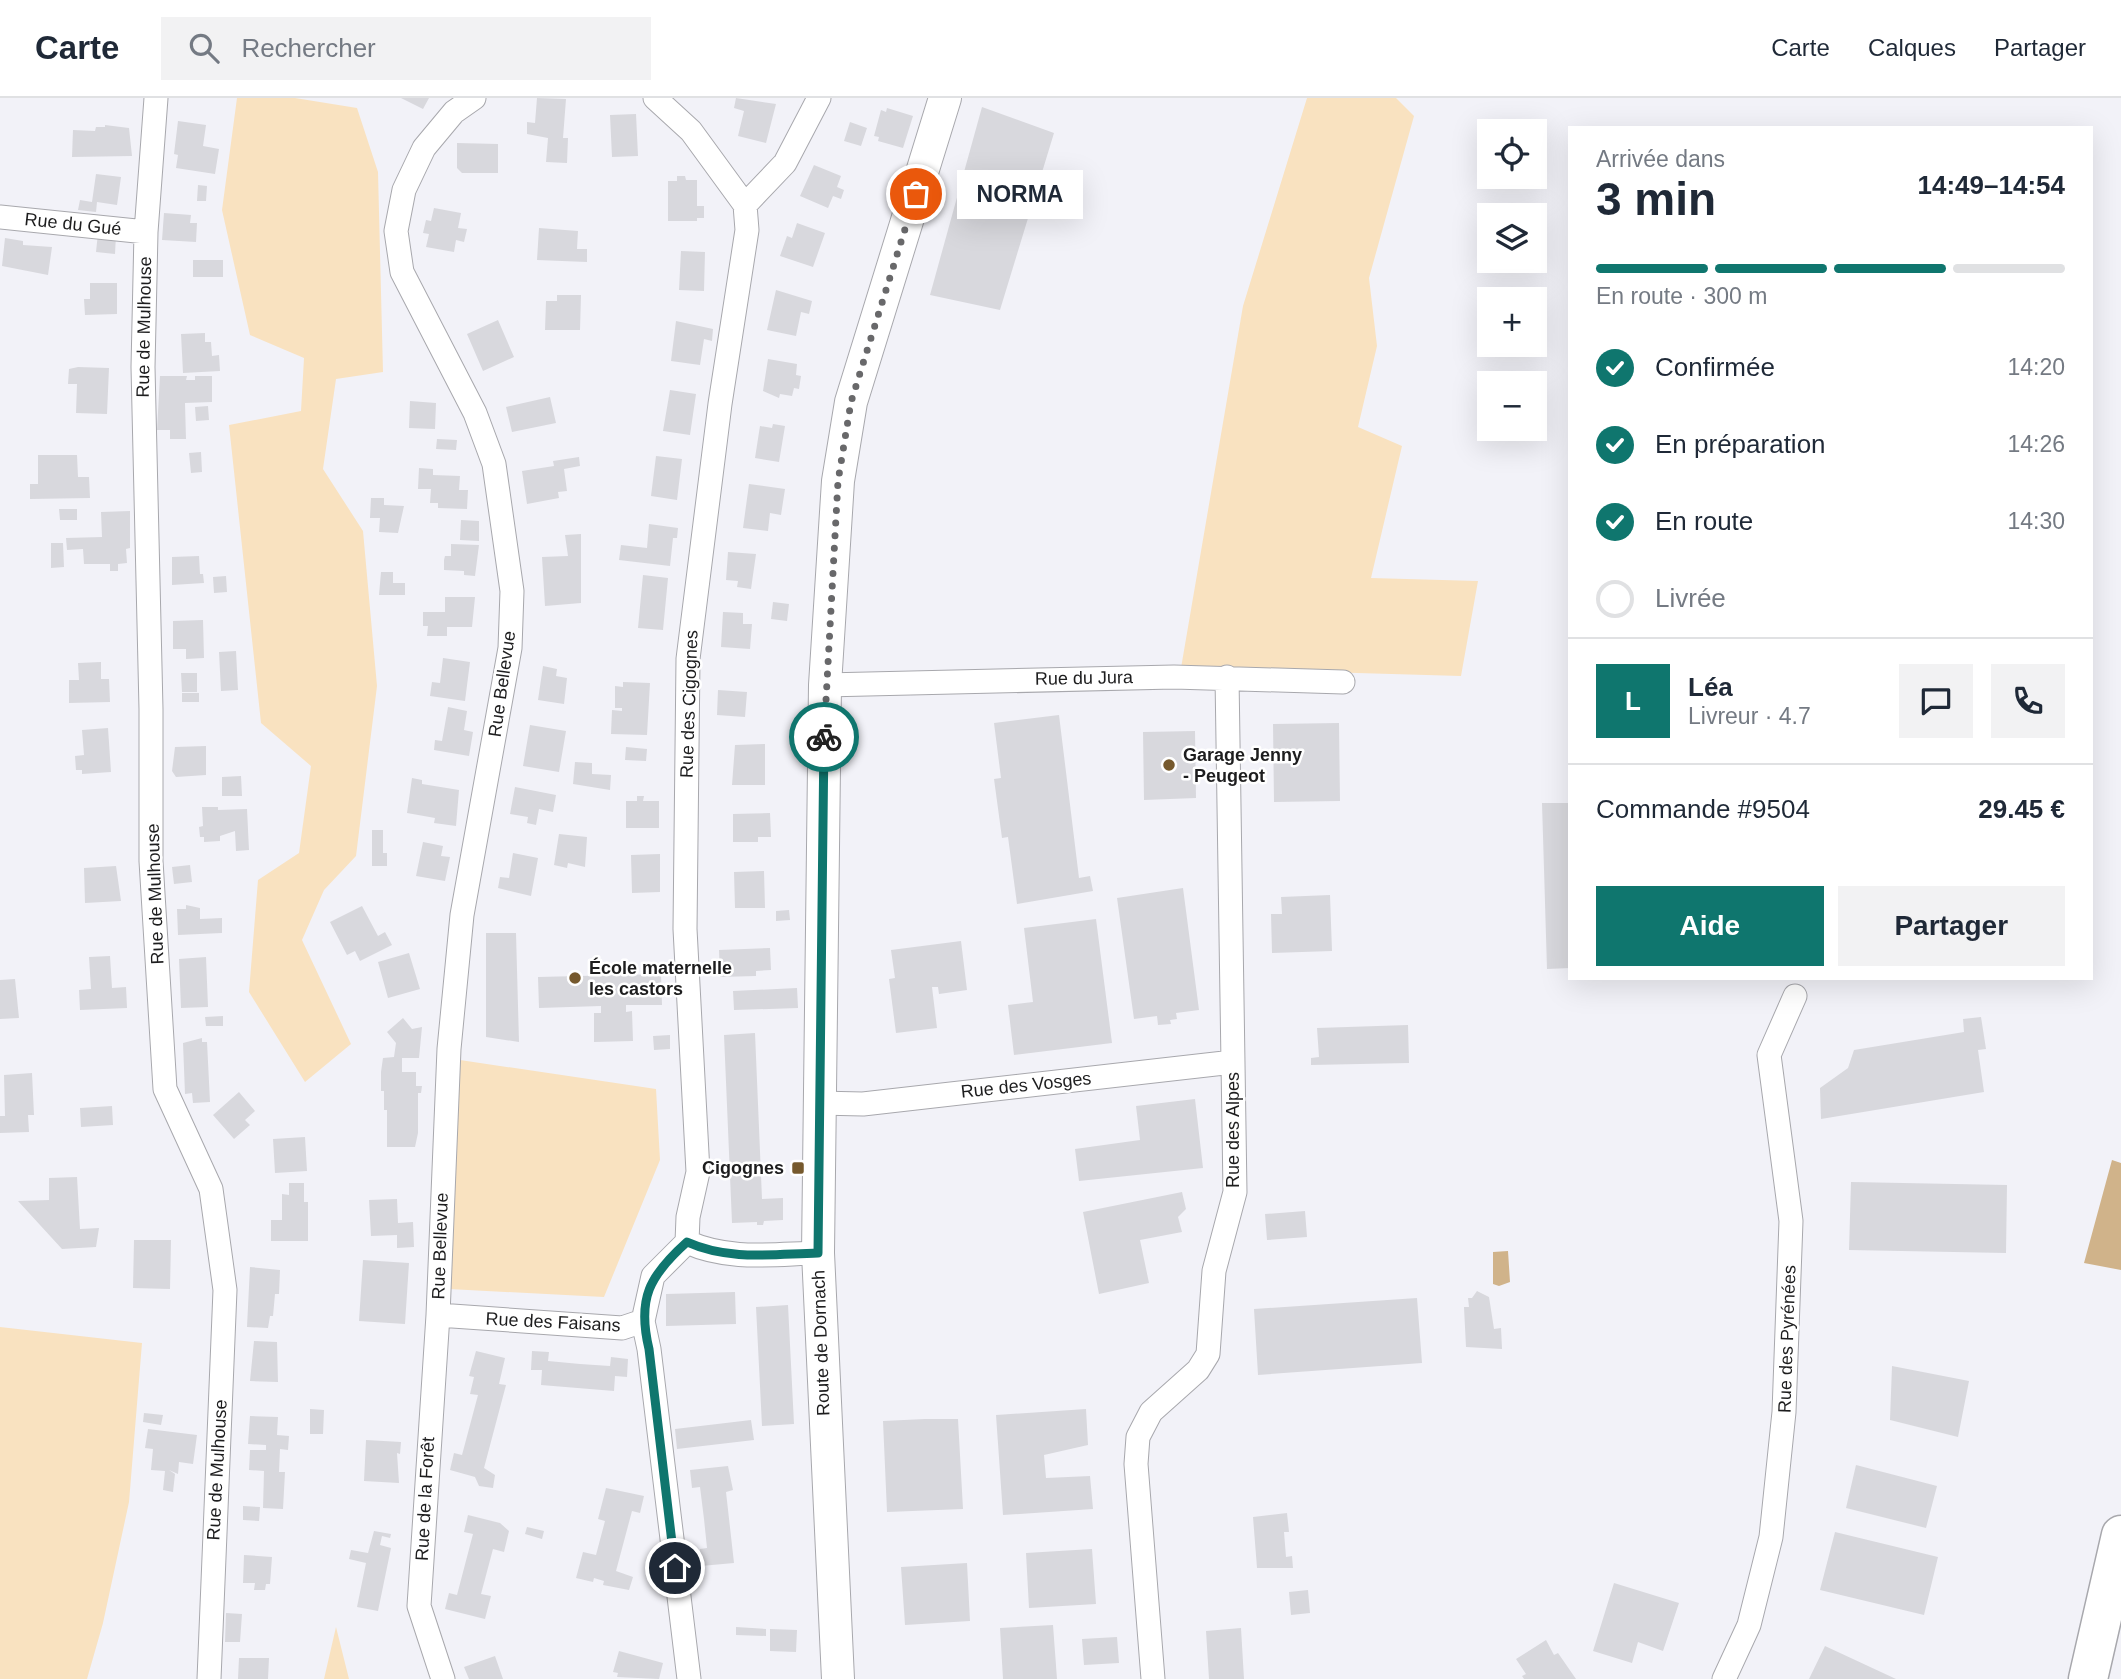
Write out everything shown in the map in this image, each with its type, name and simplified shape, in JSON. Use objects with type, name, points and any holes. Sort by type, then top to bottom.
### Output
[{"type":"highway","points":[[2088,1679],[2121,1535]]},
{"type":"main road","name":"Route de Dornach","points":[[838,1679],[822,1390],[818,1103],[825,685],[838,481],[851,402],[945,98]]},
{"type":"street","name":"Rue de Mulhouse","points":[[156,98],[146,232],[143,367],[151,709],[151,861],[165,1089],[211,1189],[225,1290],[209,1679]]},
{"type":"street","name":"Rue Bellevue","points":[[438,1315],[449,1049],[460,926],[510,648],[512,590],[494,464],[474,413],[402,272],[397,231],[404,190],[424,148],[454,112],[474,98]]},
{"type":"street","points":[[655,98],[691,131],[745,205],[785,163],[819,98]]},
{"type":"street","name":"Rue des Cigognes","points":[[687,1242],[688,1217],[698,1172],[685,929],[688,659],[720,404],[747,230],[745,205]]},
{"type":"street","name":"Rue du Gué","points":[[0,217],[146,232]]},
{"type":"street","name":"Rue du Jura","points":[[825,685],[1227,677],[1343,682]]},
{"type":"street","name":"Rue des Alpes","points":[[1153,1679],[1136,1464],[1138,1437],[1151,1412],[1198,1370],[1208,1354],[1214,1271],[1235,1192],[1227,677]]},
{"type":"street","name":"Rue des Pyrénées","points":[[1724,1679],[1749,1625],[1771,1537],[1785,1399],[1791,1221],[1769,1055],[1795,996]]},
{"type":"street","name":"Rue des Vosges","points":[[818,1103],[863,1104],[1233,1062]]},
{"type":"street","points":[[643,1321],[653,1276],[687,1242],[704,1250],[734,1256],[818,1253]]},
{"type":"street","name":"Rue des Faisans","points":[[438,1315],[622,1328],[643,1321],[649,1349],[689,1679]]},
{"type":"street","name":"Rue de la Forêt","points":[[438,1315],[419,1606],[443,1679]]},
{"type":"shaded area","points":[[237,98],[295,98],[357,108],[378,172],[383,372],[336,379],[323,469],[363,531],[377,686],[356,856],[324,890],[302,940],[351,1044],[305,1082],[249,992],[258,880],[299,853],[311,766],[261,723],[229,425],[301,411],[304,358],[250,335],[222,210]]},
{"type":"shaded area","points":[[1307,98],[1396,98],[1414,116],[1369,278],[1377,346],[1358,427],[1402,446],[1371,578],[1478,581],[1461,676],[1181,668],[1243,306]]},
{"type":"shaded area","points":[[460,1060],[656,1089],[660,1160],[604,1297],[449,1289]]},
{"type":"shaded area","points":[[2112,1160],[2121,1163],[2121,1270],[2084,1263]]},
{"type":"shaded area","points":[[1508,1251],[1510,1282],[1499,1286],[1493,1284],[1493,1252]]},
{"type":"shaded area","points":[[0,1327],[142,1343],[129,1502],[103,1623],[87,1679],[0,1679]]},
{"type":"shaded area","points":[[336,1627],[349,1679],[324,1679]]},
{"type":"building","points":[[401,98],[429,98],[423,109]]},
{"type":"building","points":[[537,98],[566,99],[563,138],[568,138],[567,163],[546,162],[548,138],[527,134],[527,122],[535,123]]},
{"type":"building","points":[[736,98],[776,104],[766,143],[738,136],[744,111],[734,108]]},
{"type":"building","points":[[982,107],[1054,133],[1000,310],[930,295]]},
{"type":"building","points":[[887,108],[913,116],[903,148],[878,141],[879,137],[874,136],[881,110],[886,112]]},
{"type":"building","points":[[636,114],[638,156],[612,157],[610,115]]},
{"type":"building","points":[[178,121],[206,125],[203,146],[219,149],[215,174],[176,168],[178,155],[174,154]]},
{"type":"building","points":[[850,122],[867,128],[861,146],[844,141]]},
{"type":"building","points":[[105,125],[129,128],[132,156],[72,157],[73,130],[95,131],[96,127]]},
{"type":"building","points":[[457,143],[498,144],[498,173],[462,173],[457,168]]},
{"type":"building","points":[[814,165],[841,176],[837,187],[844,190],[841,199],[833,196],[828,208],[800,196]]},
{"type":"building","points":[[96,174],[121,177],[117,205],[97,202],[96,212],[78,210],[80,200],[92,202]]},
{"type":"building","points":[[677,176],[685,176],[686,180],[697,180],[697,206],[704,206],[704,218],[697,218],[697,221],[668,221],[668,181],[677,181]]},
{"type":"building","points":[[198,185],[207,186],[206,201],[197,201]]},
{"type":"building","points":[[434,208],[461,213],[458,228],[467,229],[464,242],[456,240],[454,252],[426,247],[429,234],[423,233],[426,220],[431,221]]},
{"type":"building","points":[[164,213],[191,215],[190,223],[197,223],[196,242],[162,240]]},
{"type":"building","points":[[797,223],[825,233],[813,267],[780,256],[787,236],[792,238]]},
{"type":"building","points":[[539,228],[578,231],[577,249],[587,249],[587,262],[537,260]]},
{"type":"building","points":[[98,233],[116,235],[115,254],[96,252]]},
{"type":"building","points":[[5,238],[23,241],[23,245],[52,247],[48,275],[2,266]]},
{"type":"building","points":[[681,251],[705,252],[704,291],[679,290]]},
{"type":"building","points":[[193,260],[223,260],[223,277],[193,277]]},
{"type":"building","points":[[90,283],[117,283],[117,314],[85,315],[84,299],[90,299]]},
{"type":"building","points":[[776,290],[812,301],[809,314],[801,312],[796,336],[767,330]]},
{"type":"building","points":[[557,295],[581,295],[580,330],[545,330],[546,301],[557,301]]},
{"type":"building","points":[[498,320],[514,357],[483,371],[467,334]]},
{"type":"building","points":[[676,321],[713,329],[712,341],[704,339],[700,365],[671,361]]},
{"type":"building","points":[[205,333],[205,342],[211,342],[212,356],[219,355],[220,371],[183,373],[181,334]]},
{"type":"building","points":[[768,359],[797,364],[796,375],[801,376],[799,389],[794,388],[792,396],[780,394],[779,398],[763,391]]},
{"type":"building","points":[[109,368],[107,414],[76,413],[77,384],[68,384],[69,369]]},
{"type":"building","points":[[160,376],[187,376],[186,380],[195,380],[195,376],[212,376],[212,402],[185,403],[186,439],[170,439],[170,430],[157,430]]},
{"type":"building","points":[[670,390],[696,394],[690,435],[663,431]]},
{"type":"building","points":[[550,397],[556,423],[512,432],[506,407]]},
{"type":"building","points":[[410,401],[436,403],[435,429],[409,428]]},
{"type":"building","points":[[208,406],[209,420],[196,421],[195,407]]},
{"type":"building","points":[[773,424],[785,426],[779,462],[755,458],[760,426],[772,428]]},
{"type":"building","points":[[437,439],[457,440],[456,450],[436,449]]},
{"type":"building","points":[[201,452],[202,472],[191,473],[189,453]]},
{"type":"building","points":[[38,455],[77,455],[78,477],[89,477],[90,498],[30,499],[30,484],[38,484]]},
{"type":"building","points":[[656,456],[682,459],[677,500],[651,496]]},
{"type":"building","points":[[579,457],[580,466],[564,469],[567,491],[558,492],[559,498],[527,504],[522,471],[554,466],[553,461]]},
{"type":"building","points":[[419,468],[433,469],[433,475],[460,476],[459,490],[468,490],[467,509],[438,508],[438,503],[430,503],[431,489],[418,489]]},
{"type":"building","points":[[749,484],[785,489],[781,515],[770,513],[768,531],[743,528]]},
{"type":"building","points":[[371,498],[384,498],[384,505],[404,506],[398,533],[379,532],[380,518],[370,518]]},
{"type":"building","points":[[59,509],[77,509],[77,520],[60,520]]},
{"type":"building","points":[[130,511],[130,548],[126,549],[127,563],[118,564],[118,571],[110,571],[110,564],[84,564],[83,549],[67,550],[66,538],[102,537],[101,512]]},
{"type":"building","points":[[461,520],[479,521],[479,541],[460,540]]},
{"type":"building","points":[[649,524],[678,528],[677,538],[673,538],[670,566],[619,560],[621,545],[647,548]]},
{"type":"building","points":[[581,534],[581,603],[545,606],[542,557],[568,556],[565,535]]},
{"type":"building","points":[[51,543],[63,543],[64,567],[51,568]]},
{"type":"building","points":[[451,544],[479,545],[475,576],[464,575],[464,571],[444,570],[445,556],[451,556]]},
{"type":"building","points":[[728,552],[756,554],[751,589],[737,587],[738,581],[726,580]]},
{"type":"building","points":[[199,556],[200,574],[203,574],[204,583],[172,585],[172,557]]},
{"type":"building","points":[[381,572],[393,572],[393,583],[405,583],[405,595],[379,595]]},
{"type":"building","points":[[643,575],[668,578],[663,630],[638,628]]},
{"type":"building","points":[[226,576],[227,592],[214,593],[213,577]]},
{"type":"building","points":[[445,597],[475,597],[472,627],[447,627],[447,636],[427,636],[428,626],[423,626],[423,612],[445,612]]},
{"type":"building","points":[[773,602],[789,604],[787,621],[771,619]]},
{"type":"building","points":[[723,612],[743,613],[743,624],[752,624],[750,649],[721,647]]},
{"type":"building","points":[[203,620],[204,658],[186,659],[186,649],[173,649],[173,621]]},
{"type":"building","points":[[236,651],[238,690],[221,691],[219,652]]},
{"type":"building","points":[[443,658],[470,662],[465,701],[430,696],[432,682],[440,683]]},
{"type":"building","points":[[101,662],[101,679],[109,679],[110,702],[69,703],[69,680],[79,680],[78,663]]},
{"type":"building","points":[[543,666],[557,669],[556,676],[567,678],[564,704],[538,700]]},
{"type":"building","points":[[181,673],[197,673],[197,692],[182,692]]},
{"type":"building","points":[[623,682],[650,683],[647,735],[611,734],[612,710],[622,711],[622,708],[615,708],[615,686],[623,687]]},
{"type":"building","points":[[718,690],[747,692],[745,717],[717,715]]},
{"type":"building","points":[[182,693],[199,693],[199,702],[182,702]]},
{"type":"building","points":[[448,707],[467,711],[464,730],[473,732],[469,756],[434,750],[435,740],[442,741]]},
{"type":"building","points":[[1059,715],[1079,878],[1090,876],[1093,891],[1017,904],[1008,837],[1002,838],[994,779],[1001,778],[994,723]]},
{"type":"building","points":[[1339,723],[1340,801],[1274,802],[1273,724]]},
{"type":"building","points":[[530,725],[566,731],[559,772],[523,766]]},
{"type":"building","points":[[108,728],[111,772],[82,774],[82,770],[76,770],[75,756],[84,755],[82,730]]},
{"type":"building","name":"Garage Jenny - Peugeot","points":[[1195,731],[1196,798],[1144,800],[1143,732]]},
{"type":"building","points":[[765,744],[765,785],[732,785],[735,745]]},
{"type":"building","points":[[206,746],[206,775],[176,777],[172,771],[175,747]]},
{"type":"building","points":[[626,747],[647,749],[646,761],[625,760]]},
{"type":"building","points":[[575,762],[592,763],[592,774],[611,775],[610,790],[573,784]]},
{"type":"building","points":[[241,776],[242,796],[222,796],[222,777]]},
{"type":"building","points":[[412,778],[422,780],[422,784],[459,790],[456,826],[434,823],[435,818],[407,813]]},
{"type":"building","points":[[515,787],[556,795],[553,812],[539,809],[536,825],[527,823],[528,817],[510,814]]},
{"type":"building","points":[[637,796],[644,796],[643,801],[659,801],[659,828],[626,828],[626,801],[637,801]]},
{"type":"building","points":[[1542,803],[1568,803],[1568,968],[1547,969]]},
{"type":"building","points":[[202,807],[218,807],[218,810],[247,809],[249,850],[236,851],[235,831],[220,836],[220,841],[204,842],[204,837],[200,837],[199,827],[203,826]]},
{"type":"building","points":[[770,813],[771,837],[758,837],[758,842],[733,842],[733,814]]},
{"type":"building","points":[[372,830],[383,830],[383,853],[387,853],[387,866],[372,866]]},
{"type":"building","points":[[559,834],[587,837],[585,867],[568,863],[567,868],[554,865]]},
{"type":"building","points":[[423,842],[443,846],[441,856],[450,857],[445,881],[416,876]]},
{"type":"building","points":[[513,853],[538,858],[531,896],[498,888],[500,877],[509,878]]},
{"type":"building","points":[[660,854],[660,892],[632,893],[631,855]]},
{"type":"building","points":[[190,865],[192,882],[174,884],[172,867]]},
{"type":"building","points":[[116,866],[121,901],[85,903],[84,868]]},
{"type":"building","points":[[764,871],[765,908],[735,908],[734,872]]},
{"type":"building","points":[[1183,888],[1199,1010],[1176,1013],[1177,1019],[1170,1020],[1171,1024],[1158,1025],[1157,1016],[1134,1019],[1117,898]]},
{"type":"building","points":[[1330,895],[1332,951],[1272,953],[1271,914],[1282,914],[1281,897]]},
{"type":"building","points":[[186,905],[200,908],[200,919],[222,918],[222,933],[178,935],[177,909],[186,909]]},
{"type":"building","points":[[362,906],[378,936],[385,932],[392,945],[360,961],[355,951],[347,955],[330,922]]},
{"type":"building","points":[[789,910],[790,920],[776,921],[776,911]]},
{"type":"building","points":[[1096,919],[1112,1043],[1014,1055],[1008,1005],[1033,1002],[1024,928]]},
{"type":"building","points":[[486,933],[516,933],[519,1042],[486,1037]]},
{"type":"building","points":[[961,941],[967,990],[939,994],[938,987],[932,987],[937,1028],[896,1033],[889,979],[895,978],[891,950]]},
{"type":"building","points":[[770,948],[771,970],[756,971],[756,976],[720,977],[719,950]]},
{"type":"building","points":[[409,953],[420,989],[388,998],[378,962]]},
{"type":"building","points":[[110,956],[112,988],[126,987],[127,1008],[80,1010],[79,990],[91,989],[89,957]]},
{"type":"building","points":[[206,957],[208,1007],[181,1008],[179,959]]},
{"type":"building","points":[[661,974],[662,1005],[626,1005],[626,1012],[632,1011],[633,1041],[594,1042],[594,1013],[601,1013],[601,1006],[539,1008],[538,977]]},
{"type":"building","points":[[15,979],[19,1018],[0,1019],[0,980]]},
{"type":"building","points":[[797,988],[798,1008],[734,1010],[733,991]]},
{"type":"building","points":[[223,1016],[223,1026],[206,1026],[205,1017]]},
{"type":"building","points":[[1981,1017],[1986,1049],[1978,1050],[1984,1092],[1821,1119],[1820,1088],[1848,1068],[1854,1050],[1964,1032],[1963,1019]]},
{"type":"building","points":[[403,1018],[412,1029],[422,1027],[419,1058],[402,1058],[402,1072],[416,1072],[416,1086],[422,1086],[421,1093],[418,1093],[418,1133],[415,1147],[387,1147],[387,1110],[384,1110],[384,1091],[381,1091],[381,1072],[383,1058],[394,1057],[396,1043],[387,1032]]},
{"type":"building","points":[[1408,1025],[1409,1063],[1311,1065],[1311,1058],[1319,1057],[1317,1028]]},
{"type":"building","points":[[755,1033],[762,1199],[783,1198],[783,1220],[764,1221],[763,1225],[757,1225],[757,1222],[732,1223],[724,1035]]},
{"type":"building","points":[[670,1035],[670,1049],[654,1050],[653,1036]]},
{"type":"building","points":[[202,1038],[202,1042],[207,1042],[210,1102],[193,1103],[192,1093],[185,1094],[183,1043]]},
{"type":"building","points":[[32,1073],[34,1115],[28,1115],[29,1132],[0,1133],[0,1116],[5,1116],[4,1075]]},
{"type":"building","points":[[239,1092],[255,1111],[245,1120],[250,1125],[234,1139],[213,1115]]},
{"type":"building","points":[[1195,1099],[1203,1168],[1079,1181],[1075,1149],[1140,1140],[1136,1106]]},
{"type":"building","points":[[112,1106],[113,1125],[81,1127],[80,1108]]},
{"type":"building","points":[[305,1137],[307,1171],[275,1173],[273,1139]]},
{"type":"building","points":[[77,1177],[80,1229],[99,1228],[96,1247],[62,1249],[18,1201],[49,1200],[49,1178]]},
{"type":"building","points":[[1851,1182],[2007,1185],[2006,1253],[1849,1250]]},
{"type":"building","points":[[289,1183],[304,1183],[304,1202],[308,1202],[308,1241],[271,1241],[271,1220],[282,1220],[282,1194],[289,1195]]},
{"type":"building","points":[[1182,1192],[1186,1209],[1178,1217],[1182,1232],[1140,1240],[1149,1283],[1099,1294],[1083,1212]]},
{"type":"building","points":[[397,1199],[398,1223],[413,1222],[414,1247],[397,1248],[397,1235],[371,1236],[369,1200]]},
{"type":"building","points":[[1305,1211],[1307,1237],[1267,1240],[1265,1214]]},
{"type":"building","points":[[134,1240],[171,1240],[170,1289],[133,1288]]},
{"type":"building","points":[[363,1260],[409,1263],[405,1324],[359,1321]]},
{"type":"building","points":[[250,1267],[280,1270],[279,1294],[275,1294],[273,1316],[270,1316],[268,1328],[247,1327]]},
{"type":"building","points":[[1477,1291],[1489,1297],[1494,1329],[1501,1328],[1502,1349],[1466,1347],[1464,1307],[1469,1307],[1468,1298],[1472,1298]]},
{"type":"building","points":[[735,1292],[736,1324],[666,1326],[666,1294]]},
{"type":"building","points":[[1417,1298],[1422,1363],[1258,1375],[1254,1309]]},
{"type":"building","points":[[788,1305],[794,1424],[762,1426],[756,1307]]},
{"type":"building","points":[[254,1341],[277,1342],[278,1382],[250,1381]]},
{"type":"building","points":[[476,1351],[505,1358],[499,1384],[506,1385],[484,1468],[495,1475],[493,1488],[479,1486],[475,1477],[450,1470],[454,1453],[462,1455],[478,1395],[470,1394],[474,1377],[469,1376]]},
{"type":"building","points":[[532,1351],[549,1352],[548,1361],[580,1364],[610,1366],[611,1357],[628,1359],[627,1377],[615,1376],[614,1391],[541,1385],[542,1370],[531,1370]]},
{"type":"building","points":[[1892,1366],[1969,1381],[1958,1437],[1890,1420]]},
{"type":"building","points":[[310,1409],[324,1410],[323,1434],[310,1434]]},
{"type":"building","points":[[1086,1409],[1088,1445],[1044,1455],[1046,1478],[1090,1476],[1093,1509],[1003,1515],[996,1415]]},
{"type":"building","points":[[144,1413],[163,1415],[161,1425],[143,1422]]},
{"type":"building","points":[[250,1416],[278,1417],[277,1435],[289,1436],[288,1450],[280,1449],[279,1472],[285,1472],[283,1509],[263,1508],[264,1471],[249,1470],[250,1450],[266,1450],[266,1445],[248,1444]]},
{"type":"building","points":[[958,1419],[963,1509],[887,1512],[883,1421]]},
{"type":"building","points":[[751,1420],[754,1440],[677,1449],[675,1429]]},
{"type":"building","points":[[148,1429],[197,1435],[193,1464],[179,1462],[178,1474],[169,1470],[175,1474],[173,1492],[163,1490],[165,1471],[151,1470],[153,1449],[145,1448]]},
{"type":"building","points":[[366,1440],[401,1442],[400,1454],[397,1453],[399,1483],[364,1481]]},
{"type":"building","points":[[1856,1465],[1937,1486],[1926,1528],[1846,1508]]},
{"type":"building","points":[[728,1466],[733,1490],[726,1492],[734,1563],[701,1566],[700,1549],[707,1548],[704,1519],[700,1487],[692,1488],[690,1470]]},
{"type":"building","points":[[606,1488],[644,1496],[640,1513],[632,1511],[616,1571],[633,1577],[629,1590],[603,1585],[604,1581],[594,1578],[593,1582],[576,1578],[583,1552],[596,1555],[605,1521],[598,1519]]},
{"type":"building","points":[[243,1506],[260,1507],[259,1521],[243,1520]]},
{"type":"building","points":[[1287,1513],[1289,1532],[1284,1532],[1286,1557],[1292,1556],[1293,1568],[1257,1568],[1253,1517]]},
{"type":"building","points":[[468,1515],[500,1523],[509,1531],[504,1552],[493,1549],[481,1594],[491,1596],[485,1619],[445,1609],[449,1593],[457,1595],[473,1534],[464,1532]]},
{"type":"building","points":[[527,1527],[544,1531],[542,1539],[525,1534]]},
{"type":"building","points":[[374,1531],[391,1534],[390,1538],[382,1536],[380,1545],[391,1548],[378,1611],[357,1607],[366,1563],[349,1559],[351,1550],[368,1553]]},
{"type":"building","points":[[1835,1532],[1938,1557],[1924,1615],[1820,1590]]},
{"type":"building","points":[[1092,1549],[1096,1604],[1029,1608],[1026,1553]]},
{"type":"building","points":[[244,1555],[272,1557],[270,1584],[266,1584],[265,1590],[254,1590],[255,1583],[243,1583]]},
{"type":"building","points":[[967,1563],[970,1621],[905,1625],[901,1567]]},
{"type":"building","points":[[1614,1583],[1679,1603],[1663,1651],[1638,1642],[1632,1663],[1593,1651]]},
{"type":"building","points":[[1308,1590],[1310,1613],[1291,1615],[1289,1592]]},
{"type":"building","points":[[226,1613],[242,1614],[240,1642],[225,1642]]},
{"type":"building","points":[[1053,1625],[1057,1679],[1003,1679],[1000,1628]]},
{"type":"building","points":[[736,1627],[766,1629],[766,1636],[736,1635]]},
{"type":"building","points":[[1241,1628],[1244,1679],[1209,1679],[1206,1631]]},
{"type":"building","points":[[770,1629],[797,1630],[796,1652],[770,1651]]},
{"type":"building","points":[[1117,1637],[1119,1663],[1084,1665],[1082,1639]]},
{"type":"building","points":[[1546,1640],[1554,1655],[1558,1653],[1576,1679],[1524,1679],[1522,1676],[1526,1674],[1516,1659]]},
{"type":"building","points":[[1825,1646],[1896,1679],[1809,1679]]},
{"type":"building","points":[[619,1651],[663,1663],[659,1679],[617,1677],[618,1673],[613,1672]]},
{"type":"building","points":[[495,1656],[503,1679],[469,1679],[464,1667]]},
{"type":"building","points":[[239,1658],[269,1658],[268,1679],[238,1679]]},
{"type":"way so far","points":[[824,737],[838,481],[851,402],[916,194]]},
{"type":"place","name":"NORMA","points":[[916,194]]},
{"type":"place","name":"Garage Jenny - Peugeot","points":[[1169,765]]},
{"type":"place","name":"École maternelle les castors","points":[[575,978]]},
{"type":"place","name":"Cigognes","points":[[798,1168]]},
{"type":"route","points":[[675,1568],[649,1349],[643,1321],[653,1276],[687,1242],[714,1253],[734,1256],[818,1253],[824,737]]}]
